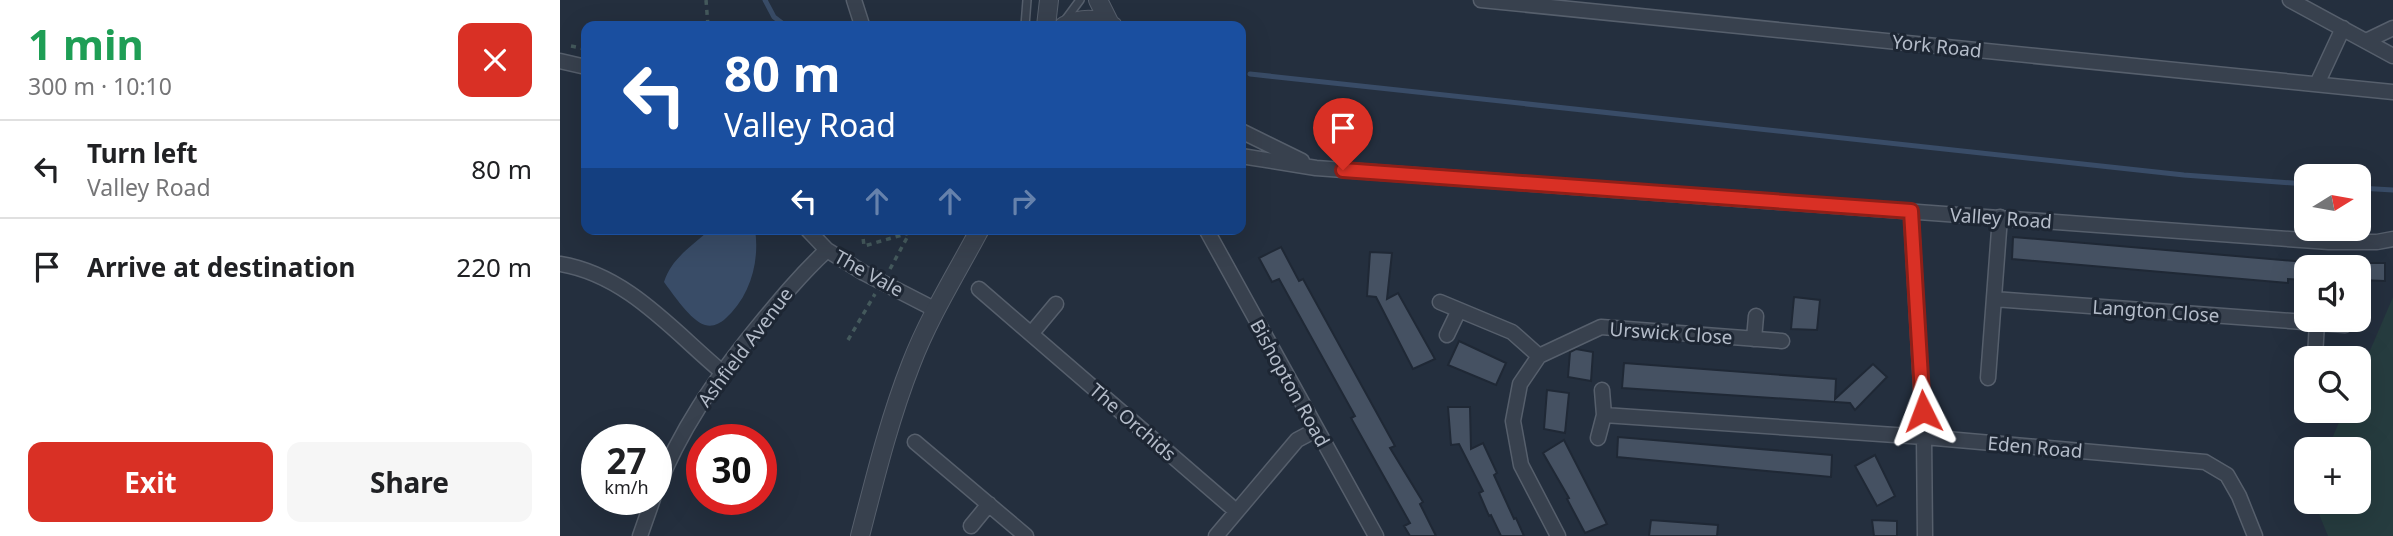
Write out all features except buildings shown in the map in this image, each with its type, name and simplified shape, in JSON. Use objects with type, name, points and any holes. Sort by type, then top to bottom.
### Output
[{"type":"street","points":[[854,0],[861,21]]},
{"type":"street","points":[[1047,21],[1049,0]]},
{"type":"street","points":[[1098,0],[1110,21]]},
{"type":"street","name":"York Road","points":[[1481,0],[1576,5],[2393,92]]},
{"type":"street","points":[[2290,0],[2393,56]]},
{"type":"street","points":[[1080,21],[1101,21]]},
{"type":"street","points":[[2318,84],[2343,28]]},
{"type":"street","points":[[2366,41],[2393,28]]},
{"type":"street","points":[[560,61],[581,66]]},
{"type":"street","name":"Valley Road","points":[[1246,133],[1316,168]]},
{"type":"street","name":"Valley Road","points":[[1246,157],[1316,168],[2329,242],[2377,242],[2393,239]]},
{"type":"street","points":[[1911,211],[1924,436],[1925,536]]},
{"type":"street","points":[[1988,378],[2000,218]]},
{"type":"street","name":"The Vale","points":[[813,235],[827,250],[864,273],[936,310]]},
{"type":"street","points":[[860,536],[887,433],[911,363],[977,235]]},
{"type":"street","name":"Bishopton Road","points":[[1209,235],[1376,536]]},
{"type":"street","name":"Ashfield Avenue","points":[[672,451],[722,372],[796,278],[827,250]]},
{"type":"street","points":[[560,264],[579,267],[617,284],[722,372]]},
{"type":"street","name":"The Orchids","points":[[979,289],[1236,511]]},
{"type":"street","name":"Langton Close","points":[[1994,299],[2294,320]]},
{"type":"street","points":[[1440,302],[1512,332],[1539,356],[1520,384],[1513,421],[1521,465],[1559,536]]},
{"type":"street","points":[[1031,334],[1056,304]]},
{"type":"street","points":[[1447,335],[1459,310]]},
{"type":"street","name":"Urswick Close","points":[[1754,339],[1756,316]]},
{"type":"street","name":"Urswick Close","points":[[1539,356],[1601,327],[1782,341]]},
{"type":"street","points":[[1598,438],[1604,415],[1602,390]]},
{"type":"street","name":"Eden Road","points":[[1604,415],[1924,436],[2205,462],[2227,475],[2239,496],[2255,536]]},
{"type":"street","points":[[1216,536],[1297,440],[1316,430]]},
{"type":"street","points":[[915,442],[1026,536]]},
{"type":"street","points":[[971,526],[989,504]]},
{"type":"street","points":[[640,536],[647,515]]},
{"type":"lane","points":[[1025,21],[1027,0]]},
{"type":"lane","points":[[1064,21],[1070,10],[1080,0]]},
{"type":"path","points":[[706,1],[708,21]]},
{"type":"path","points":[[863,235],[864,246],[902,235]]},
{"type":"green space","points":[[2393,297],[2393,536],[2328,536],[2319,514],[2371,514],[2371,437],[2333,437],[2339,423],[2371,423],[2371,348]]},
{"type":"water","points":[[703,235],[756,235],[756,254],[747,290],[734,310],[718,324],[705,325],[694,318],[664,282],[677,259]]},
{"type":"waterway","points":[[765,0],[774,17],[779,21]]},
{"type":"waterway","points":[[1250,74],[2184,175],[2294,183]]},
{"type":"waterway","points":[[2371,189],[2393,190]]},
{"type":"route","points":[[1343,170],[1911,211],[1923,411]]}]
